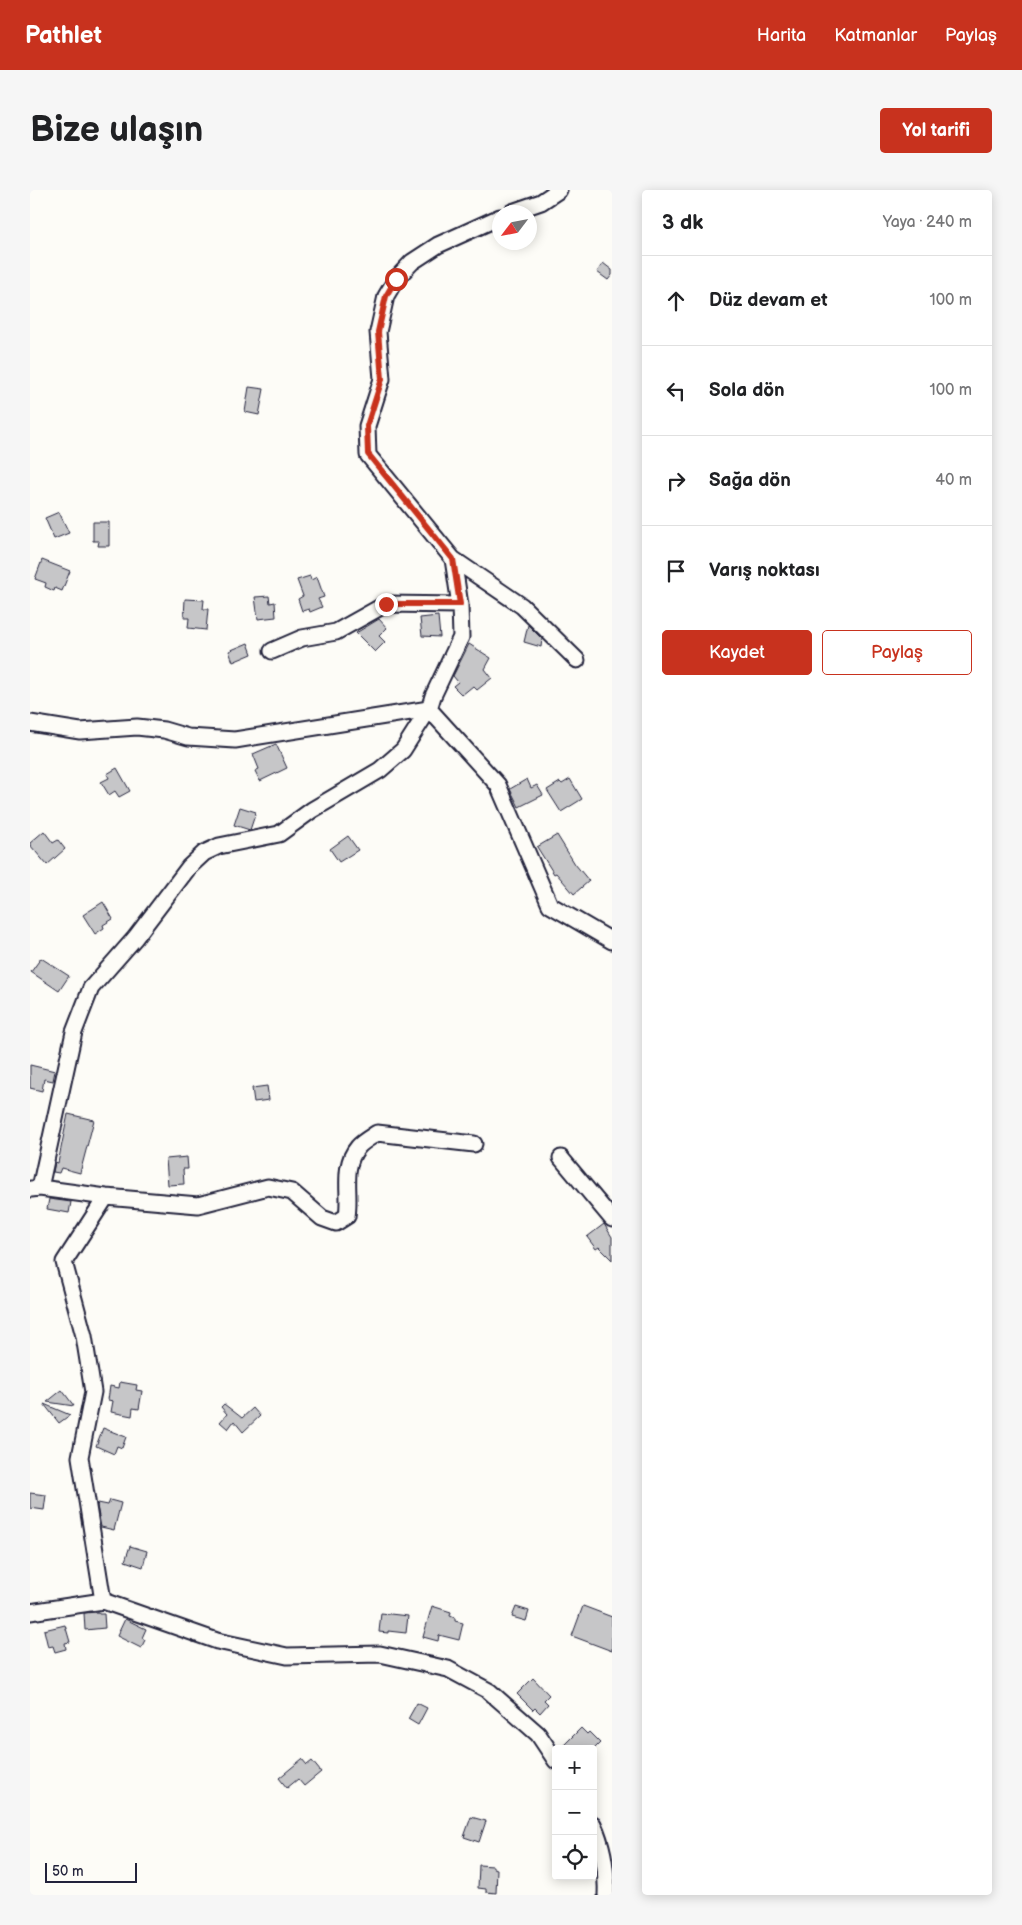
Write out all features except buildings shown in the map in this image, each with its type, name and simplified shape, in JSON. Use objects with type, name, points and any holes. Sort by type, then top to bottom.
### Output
[{"type":"street","points":[[532,205],[559,190]]},
{"type":"street","points":[[492,221],[438,245],[412,262],[396,279],[386,296],[378,332],[382,379],[367,426],[368,454],[453,559],[522,606],[577,660]]},
{"type":"street","points":[[453,559],[460,604],[461,637],[433,696],[429,709],[403,750],[380,770],[312,810],[280,834],[219,846],[204,853],[189,866],[135,938],[91,988],[74,1032],[35,1188],[106,1197],[198,1204],[268,1188],[292,1192],[322,1218],[336,1224],[346,1216],[348,1207],[346,1180],[350,1163],[358,1147],[377,1133],[474,1144]]},
{"type":"street","points":[[272,651],[302,638],[336,632],[386,604],[460,604]]},
{"type":"street","points":[[30,723],[80,731],[137,726],[164,730],[188,737],[235,740],[429,709]]},
{"type":"street","points":[[429,709],[498,784],[550,905],[612,941]]},
{"type":"street","points":[[561,1158],[612,1219]]},
{"type":"street","points":[[103,1601],[80,1457],[93,1392],[84,1336],[64,1262],[106,1197]]},
{"type":"street","points":[[30,1612],[103,1601],[217,1641],[287,1656],[380,1654],[448,1669],[489,1691],[538,1734],[552,1755]]},
{"type":"street","points":[[597,1833],[601,1842],[607,1872],[606,1895]]},
{"type":"route","points":[[386,604],[460,604],[453,559],[368,454],[367,426],[382,379],[378,332],[386,296],[396,279]]}]
